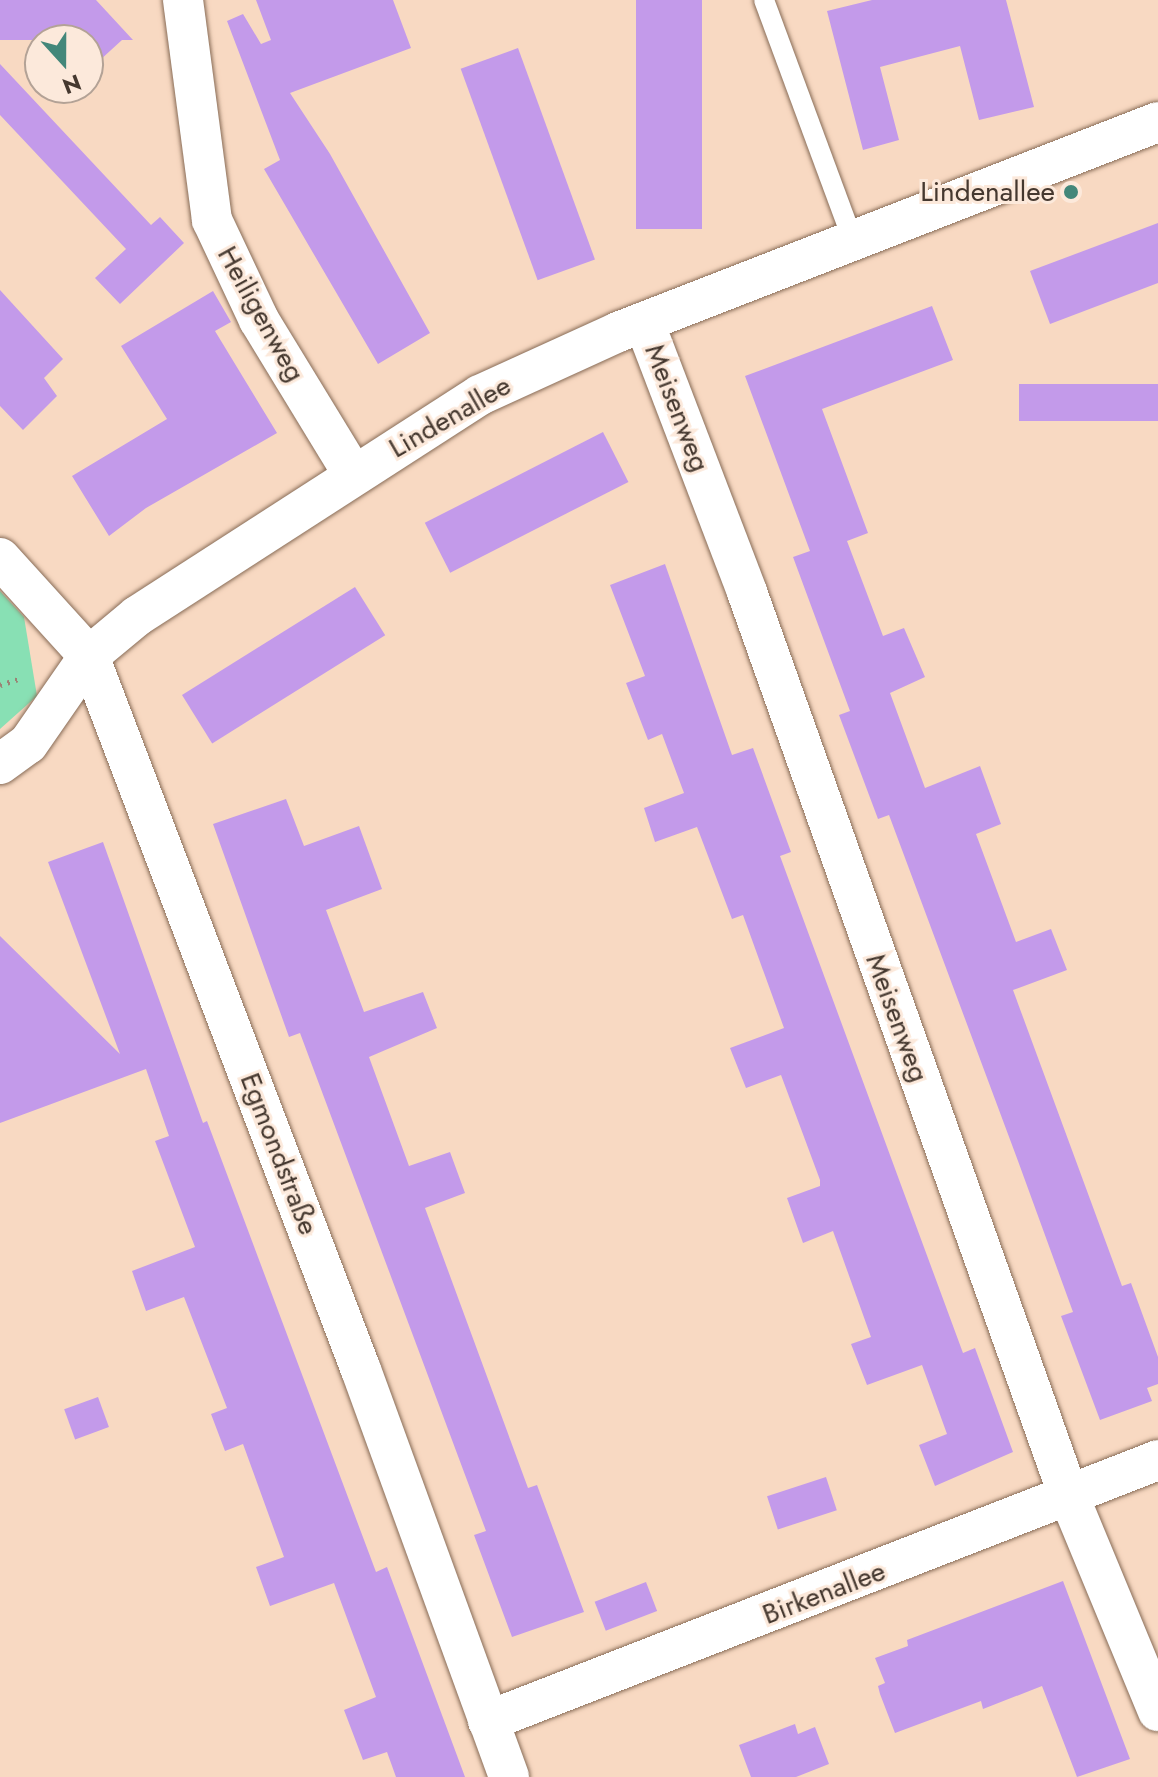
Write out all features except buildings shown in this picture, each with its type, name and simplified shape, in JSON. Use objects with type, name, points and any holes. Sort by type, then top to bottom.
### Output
[{"type":"street","name":"Heiligenweg","points":[[183,0],[212,220],[259,320],[353,474]]},
{"type":"street","name":"Lindenallee","points":[[0,764],[28,744],[89,656],[137,616],[480,395],[644,322],[1158,122]]},
{"type":"street","name":"Meisenweg","points":[[644,322],[747,592],[1068,1494],[1158,1711]]},
{"type":"street","name":"Egmondstraße","points":[[0,558],[89,656],[356,1355],[509,1777]]},
{"type":"street","name":"Birkenallee","points":[[488,1721],[1158,1460]]},
{"type":"lane","points":[[764,0],[853,241]]},
{"type":"green space","points":[[0,591],[24,617],[37,696],[0,729]]},
{"type":"place","name":"Lindenallee","points":[[1071,192]]}]
